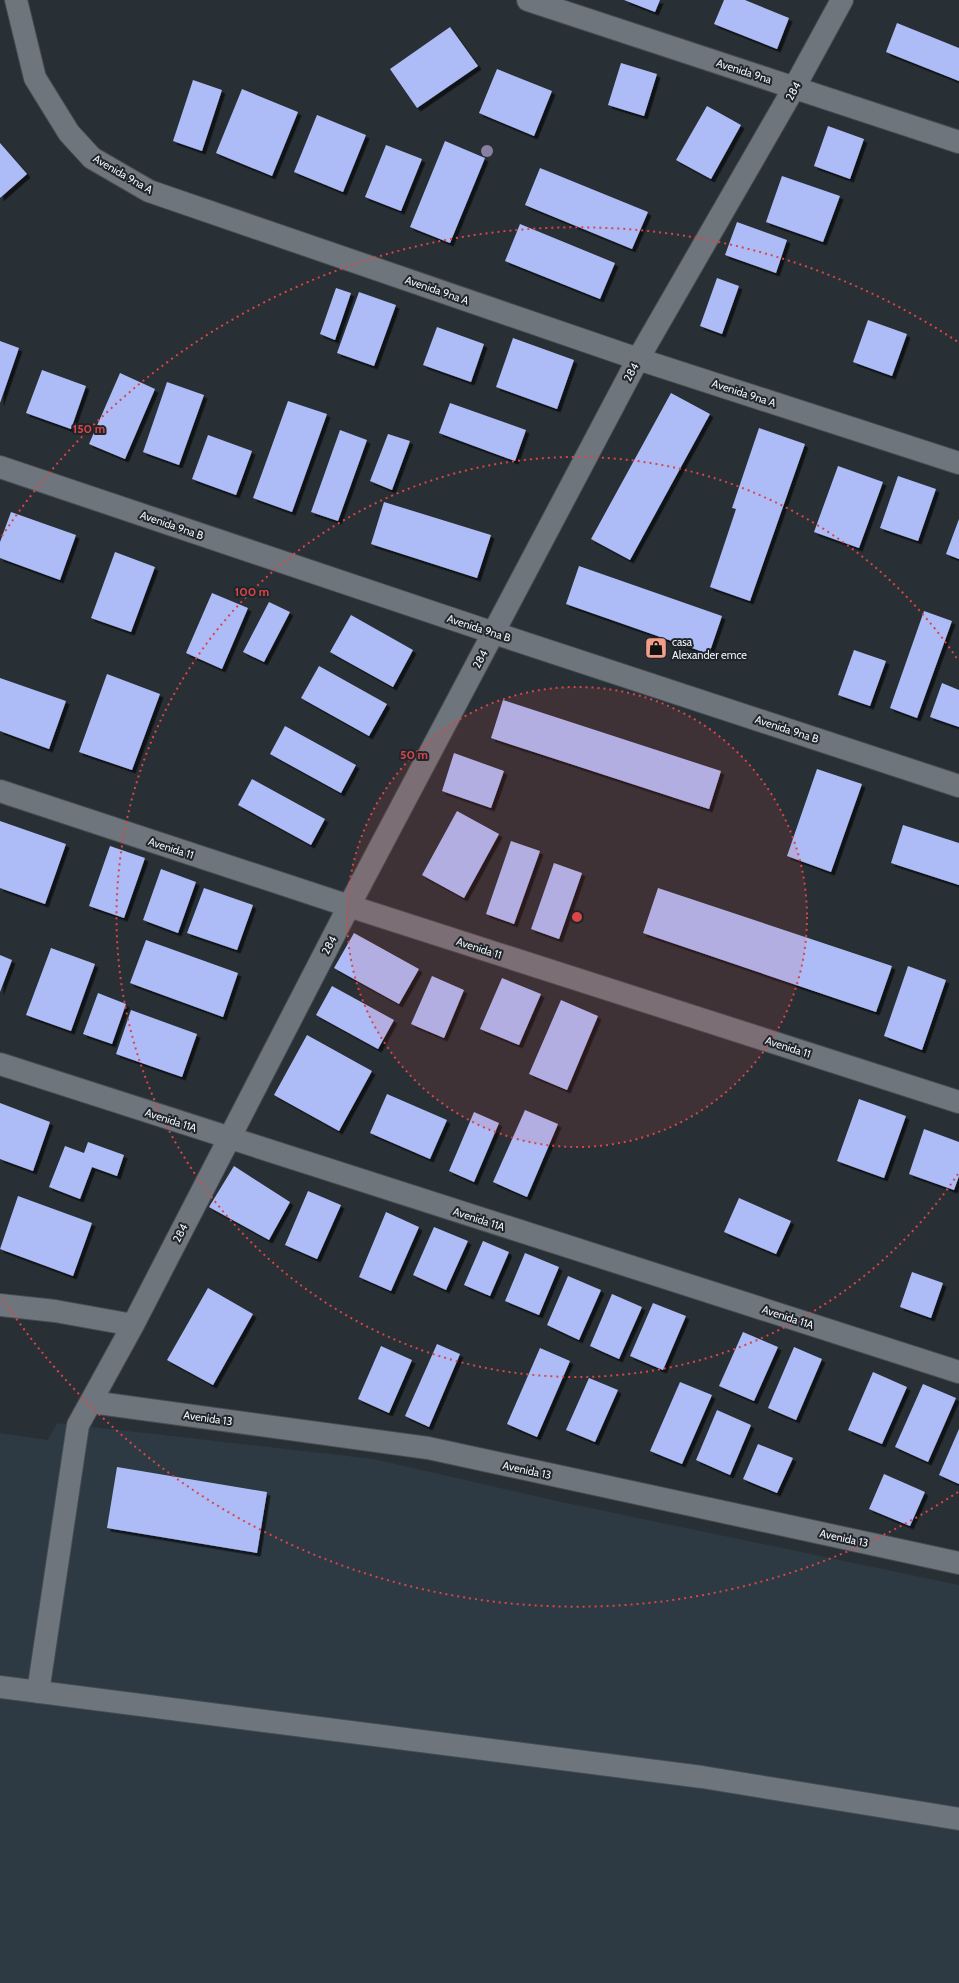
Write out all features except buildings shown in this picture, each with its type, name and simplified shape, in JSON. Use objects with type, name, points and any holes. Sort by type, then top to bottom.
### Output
[{"type":"street","name":"Avenida 9na A","points":[[16,0],[34,78],[69,133],[92,158],[149,191],[638,359],[959,463]]},
{"type":"street","name":"Avenida 9na","points":[[528,0],[959,142]]},
{"type":"street","name":"284","points":[[133,1325],[349,906],[638,359],[794,88],[842,0]]},
{"type":"street","name":"Avenida 9na B","points":[[0,467],[494,633],[959,786]]},
{"type":"street","name":"Avenida 11","points":[[0,791],[349,906],[959,1102]]},
{"type":"street","name":"Avenida 11A","points":[[0,1064],[228,1139],[959,1372]]},
{"type":"street","points":[[0,1305],[55,1311],[133,1325],[78,1425],[38,1692]]},
{"type":"street","name":"Avenida 13","points":[[91,1402],[428,1448],[959,1563]]},
{"type":"street","points":[[0,1687],[702,1777],[959,1819]]},
{"type":"shaded area","points":[[57,1423],[374,1459],[557,1501],[959,1585],[959,1983],[0,1983],[0,1433],[48,1440]]},
{"type":"place","name":"casa Alexander emce","points":[[656,648]]}]
